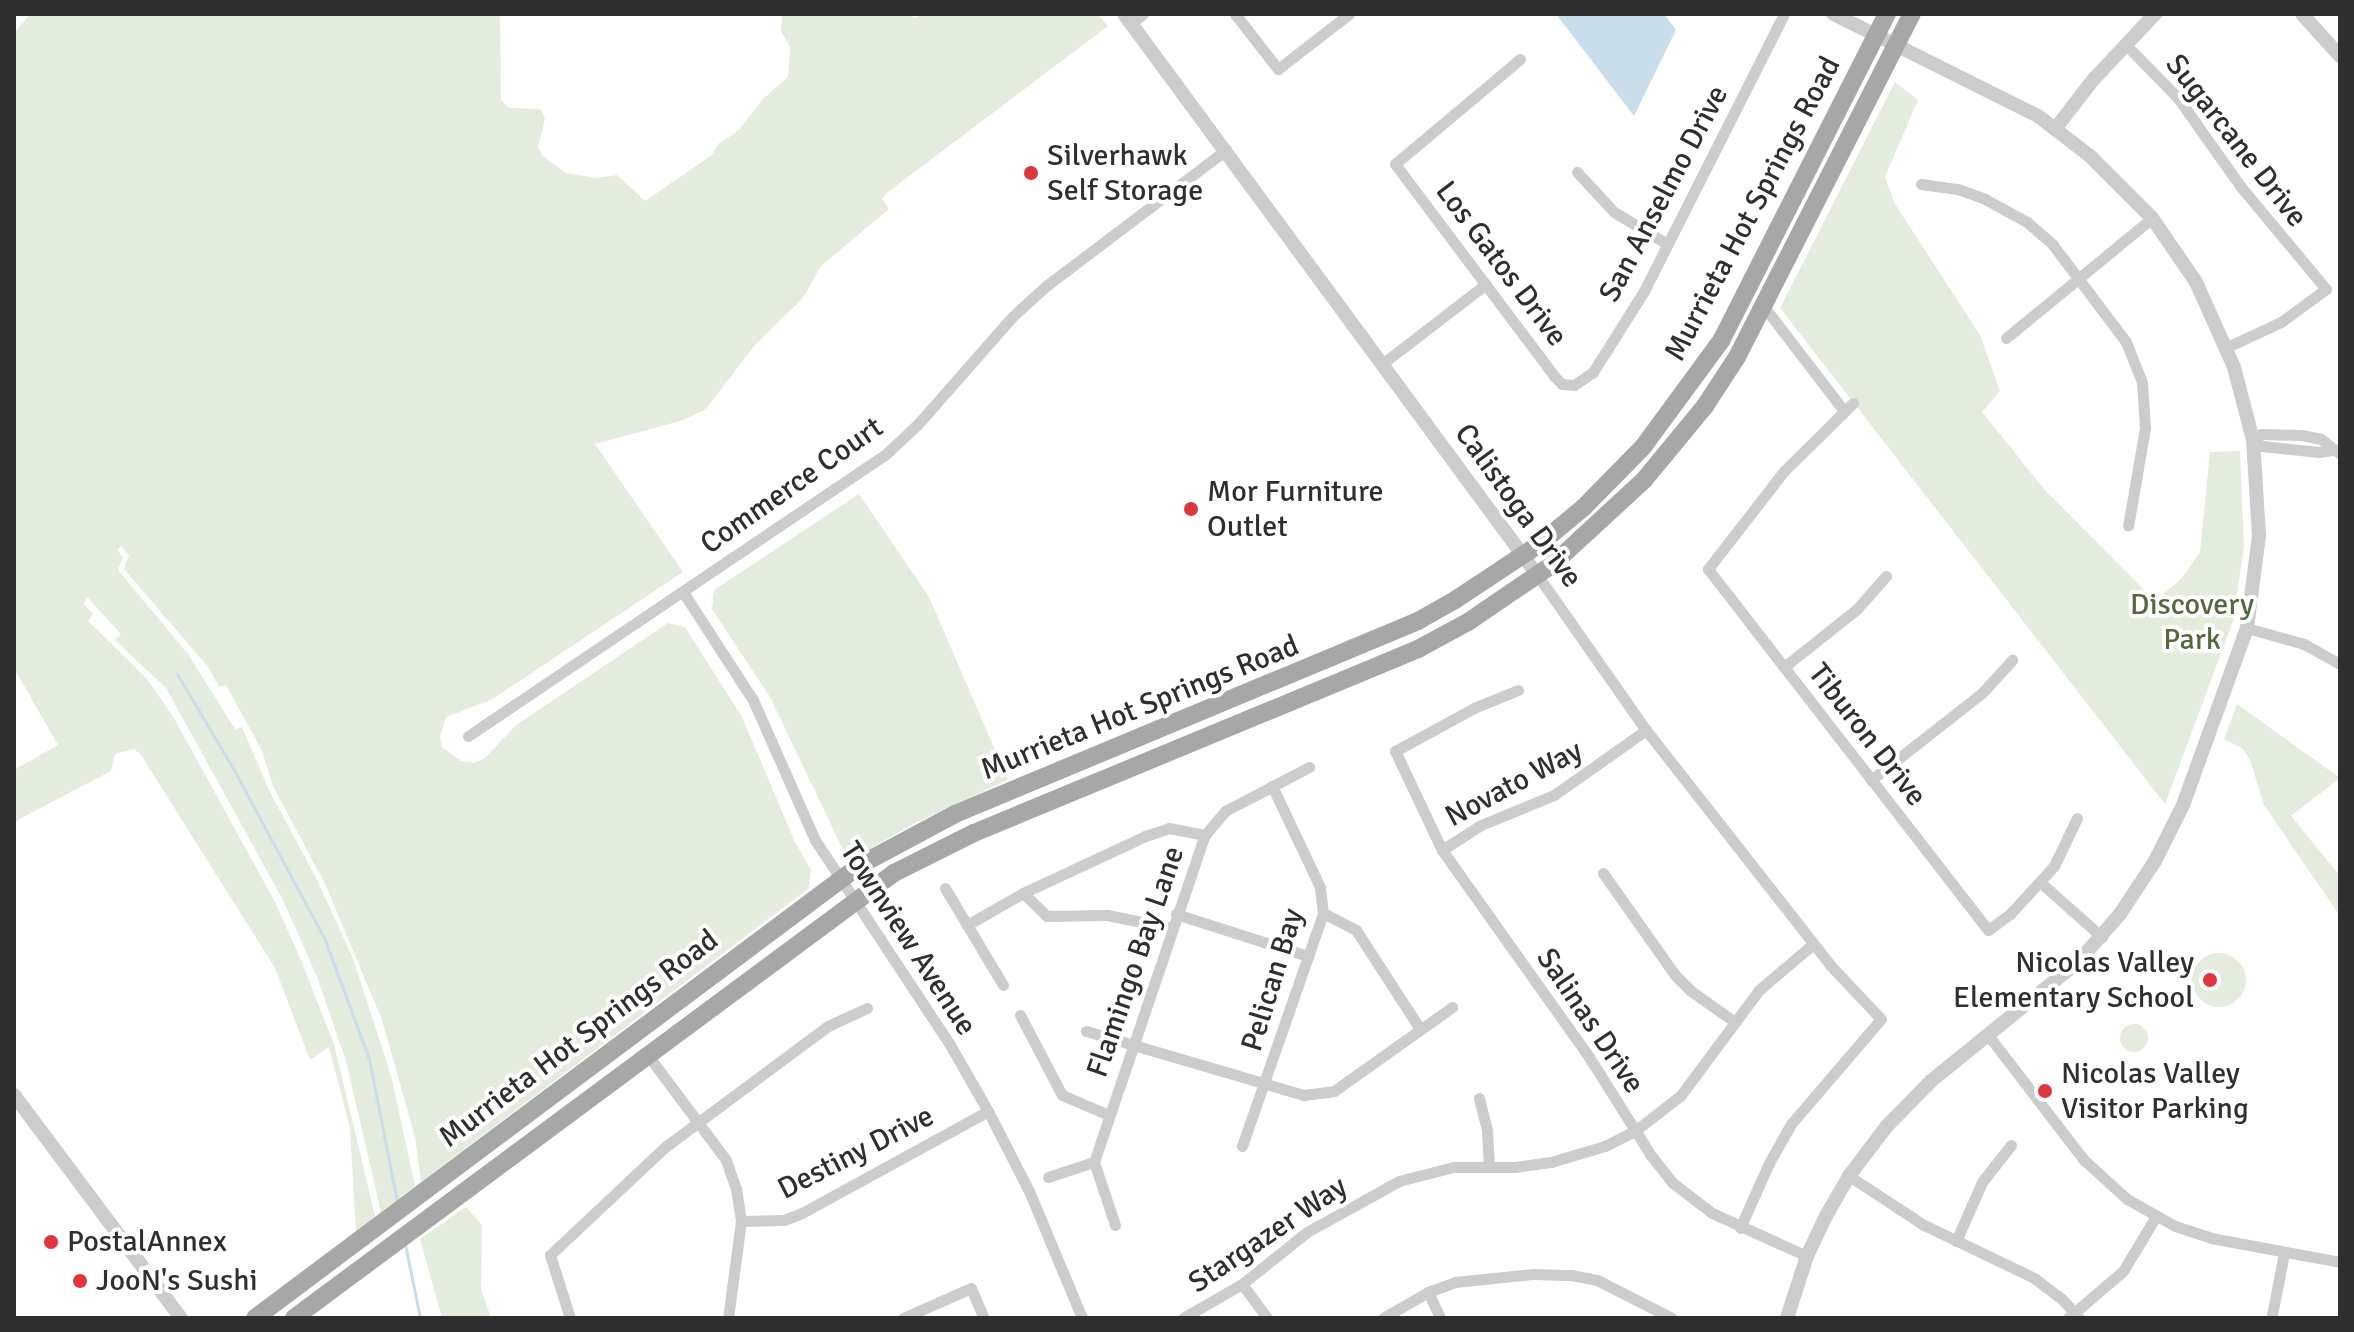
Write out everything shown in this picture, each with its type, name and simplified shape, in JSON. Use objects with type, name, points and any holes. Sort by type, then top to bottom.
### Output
[{"type":"main road","name":"Murrieta Hot Springs Road","points":[[255,1318],[841,878],[899,842],[955,814],[1418,621],[1523,556],[1620,472],[1686,393],[1746,295],[1887,14]]},
{"type":"main road","name":"Murrieta Hot Springs Road","points":[[294,1318],[853,900],[894,873],[974,833],[1418,649],[1468,622],[1538,576],[1612,512],[1676,443],[1737,357],[1765,308],[1912,14]]},
{"type":"street","points":[[1235,14],[1278,69],[1349,14]]},
{"type":"street","name":"San Anselmo Drive","points":[[1574,385],[1593,372],[1644,291],[1784,14]]},
{"type":"street","points":[[1787,1318],[1807,1256],[1849,1176],[1913,1098],[2063,976],[2102,937],[2139,886],[2170,832],[2216,718],[2247,628],[2259,535],[2253,440],[2227,347],[2196,282],[2152,218],[2107,171],[2055,129],[2015,103],[1833,14]]},
{"type":"street","points":[[2055,129],[2155,14]]},
{"type":"street","points":[[2302,14],[2340,56]]},
{"type":"street","name":"Calistoga Drive","points":[[1133,17],[1646,730],[1813,944],[1881,1019],[1791,1124],[1769,1163],[1740,1228]]},
{"type":"street","name":"Sugarcane Drive","points":[[2126,45],[2178,98],[2241,187],[2326,289],[2281,322],[2227,347]]},
{"type":"street","name":"Los Gatos Drive","points":[[1520,59],[1395,164],[1554,376],[1562,384],[1574,385]]},
{"type":"street","name":"Commerce Court","points":[[468,736],[886,454],[1034,296],[1226,150]]},
{"type":"street","points":[[1577,172],[1614,212],[1667,244]]},
{"type":"street","points":[[1921,184],[1958,189],[2011,212],[2041,233],[2080,278],[2126,342],[2142,382],[2145,428],[2128,526]]},
{"type":"street","points":[[2006,338],[2152,218]]},
{"type":"street","points":[[1382,364],[1486,284]]},
{"type":"street","name":"Tiburon Drive","points":[[1765,308],[1848,407],[1784,471],[1708,569],[1988,930],[2040,882]]},
{"type":"street","points":[[2253,440],[2261,434],[2302,435],[2321,439],[2336,452]]},
{"type":"street","points":[[1784,667],[1857,609],[1886,576]]},
{"type":"street","name":"Townview Avenue","points":[[683,592],[753,700],[811,831],[853,900],[949,1043],[988,1111],[1029,1191],[1082,1318]]},
{"type":"street","points":[[2247,628],[2304,644],[2340,664]]},
{"type":"street","points":[[1871,780],[1982,693],[2012,660]]},
{"type":"street","name":"Salinas Drive","points":[[1518,690],[1474,708],[1395,751],[1442,850],[1589,1057],[1635,1131],[1673,1183],[1699,1205],[1740,1228],[1807,1256]]},
{"type":"street","name":"Novato Way","points":[[1442,850],[1481,825],[1554,795],[1646,730]]},
{"type":"street","name":"Flamingo Bay Lane","points":[[1094,1162],[1205,835],[1225,811],[1309,767]]},
{"type":"street","name":"Pelican Bay","points":[[1242,1146],[1323,913],[1320,887],[1272,786]]},
{"type":"street","points":[[2077,818],[2066,846],[2040,882],[2102,937]]},
{"type":"street","points":[[967,925],[1023,893],[1169,828],[1205,835]]},
{"type":"street","points":[[1603,873],[1675,975],[1735,1022]]},
{"type":"street","points":[[945,888],[1003,985]]},
{"type":"street","points":[[1023,893],[1047,916],[1107,915],[1171,928]]},
{"type":"street","points":[[1323,913],[1356,930],[1420,1029]]},
{"type":"street","points":[[1176,914],[1308,956]]},
{"type":"street","name":"Stargazer Way","points":[[1183,1318],[1242,1284],[1307,1232],[1399,1181],[1453,1167],[1515,1167],[1551,1162],[1605,1146],[1635,1131],[1696,1079],[1735,1022],[1775,974],[1813,944]]},
{"type":"street","points":[[1086,1031],[1303,1095],[1334,1091],[1452,1007]]},
{"type":"street","points":[[570,1318],[550,1255],[636,1171],[828,1026],[867,1008]]},
{"type":"street","points":[[1020,1015],[1062,1095],[1109,1115]]},
{"type":"street","points":[[1988,1035],[2084,1160],[2127,1199],[2156,1216],[2211,1238],[2340,1262]]},
{"type":"street","points":[[647,1054],[726,1160],[736,1189],[741,1221],[728,1318]]},
{"type":"street","points":[[14,1095],[181,1318]]},
{"type":"street","points":[[1479,1098],[1487,1131],[1489,1166]]},
{"type":"street","name":"Destiny Drive","points":[[741,1221],[784,1220],[802,1213],[988,1111]]},
{"type":"street","points":[[1956,1241],[1982,1182],[2011,1145]]},
{"type":"street","points":[[1048,1177],[1094,1162],[1115,1225]]},
{"type":"street","points":[[1849,1176],[1924,1225],[2034,1278],[2074,1316],[2123,1271],[2156,1216]]},
{"type":"street","points":[[2272,1315],[2284,1253]]},
{"type":"street","points":[[1383,1318],[1428,1292],[1455,1282],[1489,1277],[1571,1275],[1597,1280],[1672,1318]]},
{"type":"street","points":[[1242,1284],[1267,1318]]},
{"type":"street","points":[[903,1318],[971,1288],[984,1318]]},
{"type":"street","points":[[1428,1292],[1440,1318]]},
{"type":"green space","points":[[30,14],[500,14],[501,100],[509,108],[541,109],[545,119],[538,147],[543,156],[566,173],[597,178],[617,175],[645,201],[712,155],[718,144],[738,131],[763,99],[788,77],[790,47],[781,31],[782,14],[906,14],[916,18],[920,14],[1097,14],[1108,26],[888,192],[882,199],[889,209],[821,266],[803,298],[755,345],[705,410],[680,421],[595,444],[683,572],[491,700],[446,717],[440,737],[442,747],[461,761],[474,763],[485,758],[516,725],[668,623],[685,627],[742,717],[795,842],[811,870],[809,888],[421,1182],[415,1137],[382,1020],[326,886],[273,786],[262,751],[226,685],[219,687],[208,667],[124,569],[129,555],[121,546],[117,550],[123,557],[118,570],[188,654],[235,729],[242,727],[268,788],[316,878],[352,956],[391,1075],[415,1186],[381,1212],[346,1061],[317,977],[283,900],[166,688],[115,640],[121,634],[87,597],[84,604],[93,614],[88,621],[147,679],[174,718],[275,902],[301,960],[334,1044],[375,1216],[356,1232],[350,1128],[329,1047],[310,1060],[275,968],[141,755],[134,749],[115,754],[111,771],[14,822],[14,770],[58,745],[14,668],[14,33]]},
{"type":"green space","points":[[1895,82],[1918,100],[1885,177],[1895,204],[1980,335],[2000,391],[1982,412],[2045,490],[2154,600],[2146,609],[2182,578],[2200,552],[2210,452],[2240,451],[2244,547],[2233,621],[2165,804],[1780,308]]},
{"type":"green space","points":[[859,494],[929,597],[1008,780],[915,823],[861,854],[843,850],[770,697],[712,609],[714,590]]},
{"type":"green space","name":"Discovery Park","points":[[2237,704],[2340,778],[2291,816],[2340,876],[2340,916],[2264,805],[2250,760],[2243,749],[2224,739]]},
{"type":"green space","points":[[2219,953],[2238,961],[2246,980],[2238,999],[2219,1007],[2200,999],[2192,980],[2200,961]]},
{"type":"green space","points":[[2134,1024],[2144,1028],[2148,1038],[2144,1048],[2134,1052],[2124,1048],[2120,1038],[2124,1028]]},
{"type":"green space","points":[[466,1207],[482,1225],[481,1289],[491,1318],[442,1318],[420,1239]]},
{"type":"water","points":[[1556,14],[1664,14],[1676,30],[1634,116]]},
{"type":"waterway","points":[[177,674],[234,770],[325,940],[369,1059],[397,1202]]},
{"type":"waterway","points":[[405,1244],[420,1318]]},
{"type":"place","name":"Silverhawk Self Storage","points":[[1031,173]]},
{"type":"place","name":"Mor Furniture Outlet","points":[[1191,509]]},
{"type":"place","name":"Nicolas Valley Elementary School","points":[[2210,980]]},
{"type":"place","name":"Nicolas Valley Visitor Parking","points":[[2045,1091]]},
{"type":"place","name":"PostalAnnex","points":[[51,1242]]},
{"type":"place","name":"JooN's Sushi","points":[[80,1281]]}]
